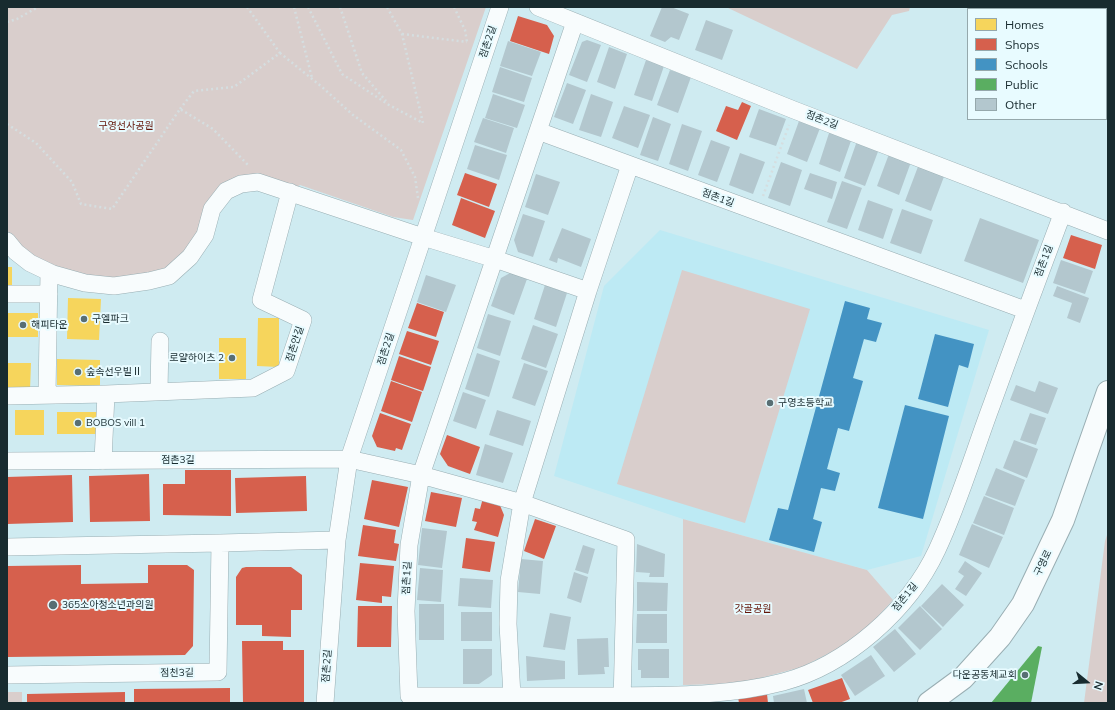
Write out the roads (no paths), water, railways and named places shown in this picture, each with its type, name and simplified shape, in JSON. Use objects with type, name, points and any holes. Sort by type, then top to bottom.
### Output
[{"type":"main road","name":"구영로","points":[[929,703],[963,678],[1000,637],[1023,604],[1063,520],[1108,392]]},
{"type":"street","name":"점촌2길","points":[[325,703],[337,540],[349,459],[500,7]]},
{"type":"street","name":"점촌2길","points":[[538,7],[794,110],[1063,212],[1108,231]]},
{"type":"street","points":[[538,131],[575,22]]},
{"type":"street","name":"점촌1길","points":[[1025,310],[538,131],[421,475],[409,545],[406,611],[409,696],[512,696],[623,699],[722,693],[760,687],[785,681],[807,673],[834,660],[860,644],[900,606],[920,580],[936,552],[965,480],[1025,310],[1063,212]]},
{"type":"street","points":[[512,696],[508,624],[509,581],[522,503],[588,291],[630,165]]},
{"type":"street","points":[[7,241],[16,252],[30,263],[49,272],[85,283],[114,286],[149,281],[169,276],[190,257],[205,235],[212,209],[226,191],[241,184],[258,182],[423,238],[495,259],[588,291]]},
{"type":"street","name":"점촌안길","points":[[7,396],[106,394],[253,388],[286,371],[303,320],[261,300],[290,192]]},
{"type":"street","points":[[47,395],[49,272]]},
{"type":"street","points":[[7,294],[49,294]]},
{"type":"street","points":[[159,391],[160,341]]},
{"type":"street","points":[[103,461],[106,394]]},
{"type":"street","name":"점촌3길","points":[[7,461],[349,459],[421,475],[522,503]]},
{"type":"street","points":[[522,503],[626,540],[623,699]]},
{"type":"street","points":[[7,547],[220,544],[337,540]]},
{"type":"street","name":"점천3길","points":[[7,675],[218,672],[220,544]]},
{"type":"place","name":"구엘파크","points":[[84,319]]},
{"type":"place","name":"해피타운","points":[[23,325]]},
{"type":"place","name":"로얄하이츠 2","points":[[232,358]]},
{"type":"place","name":"숲속선우빌Ⅱ","points":[[78,372]]},
{"type":"place","name":"구영초등학교","points":[[770,403]]},
{"type":"place","name":"BOBOS vill 1","points":[[78,423]]},
{"type":"place","name":"365소아청소년과의원","points":[[53,605]]},
{"type":"place","name":"다운공동체교회","points":[[1025,675]]},
{"type":"park label","name":"구영선사공원","points":[[126,126]]},
{"type":"park label","name":"갓골공원","points":[[753,609]]}]
